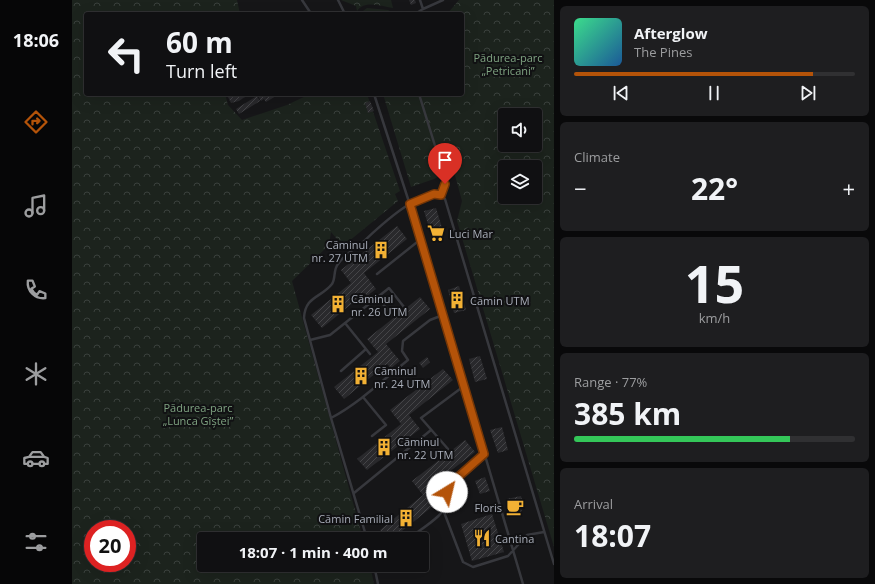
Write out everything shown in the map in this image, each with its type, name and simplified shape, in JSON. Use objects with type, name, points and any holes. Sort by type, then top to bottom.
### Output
[{"type":"lane","points":[[302,0],[310,12]]},
{"type":"lane","points":[[338,0],[344,12]]},
{"type":"lane","points":[[420,0],[423,9]]},
{"type":"lane","points":[[419,12],[438,1],[443,0]]},
{"type":"lane","points":[[375,96],[410,204],[513,552],[524,584]]},
{"type":"lane","points":[[420,96],[445,178],[445,184],[441,195]]},
{"type":"lane","points":[[365,532],[331,418],[304,318],[306,306],[313,298],[330,286],[334,281],[338,264],[403,208],[434,194],[441,195],[445,199],[554,564]]},
{"type":"lane","points":[[377,274],[421,240]]},
{"type":"lane","points":[[310,340],[326,337],[389,288],[404,307]]},
{"type":"lane","points":[[377,297],[392,315]]},
{"type":"lane","points":[[331,418],[344,411],[363,397],[408,360],[401,348],[403,341],[430,320],[443,315]]},
{"type":"lane","points":[[345,323],[370,354]]},
{"type":"lane","points":[[342,371],[366,349]]},
{"type":"lane","points":[[448,449],[421,418],[464,386]]},
{"type":"lane","points":[[363,397],[386,425],[372,436]]},
{"type":"lane","points":[[354,493],[432,430]]},
{"type":"lane","points":[[417,532],[444,512],[449,499],[447,492],[448,486],[484,454]]},
{"type":"lane","points":[[444,512],[463,562],[472,567],[505,558],[513,552],[527,535],[544,532]]},
{"type":"lane","points":[[375,572],[378,584]]},
{"type":"green space","name":"Pădurea-parc „Lunca Gîștei”","points":[[72,0],[237,0],[240,12],[84,12],[84,96],[226,96],[228,105],[242,120],[287,105],[306,96],[368,96],[400,191],[395,194],[398,201],[343,246],[331,232],[329,245],[292,281],[361,532],[197,532],[197,572],[371,572],[374,584],[72,584]]},
{"type":"green space","points":[[341,0],[391,0],[393,8],[368,5],[357,11],[356,6]]},
{"type":"green space","name":"Pădurea-parc „Petricani”","points":[[459,0],[554,0],[554,547],[457,221],[462,201],[453,168],[434,179],[411,187],[384,96],[464,96],[464,12],[449,12]]},
{"type":"green space","points":[[367,8],[388,10],[392,12],[362,12]]},
{"type":"building","points":[[409,0],[415,0],[416,3],[411,5]]},
{"type":"building","points":[[228,96],[232,96],[233,98],[232,96],[246,96],[239,101],[231,103]]},
{"type":"building","points":[[257,96],[260,101],[239,114],[236,109]]},
{"type":"building","points":[[258,96],[268,96],[261,101]]},
{"type":"building","points":[[269,96],[276,96],[266,102],[264,99]]},
{"type":"building","points":[[370,101],[374,111],[368,113],[365,103]]},
{"type":"building","points":[[436,208],[443,231],[431,234],[424,211]]},
{"type":"building","points":[[397,226],[407,239],[364,273],[376,289],[367,296],[365,293],[322,328],[311,315],[351,283],[341,270]]},
{"type":"building","name":"Cămin UTM","points":[[459,286],[466,310],[454,313],[448,290]]},
{"type":"building","points":[[420,297],[430,309],[386,344],[400,361],[391,368],[387,364],[344,399],[334,387],[378,352],[367,339]]},
{"type":"building","points":[[480,356],[487,379],[475,382],[469,359]]},
{"type":"building","points":[[427,357],[430,362],[423,368],[419,363]]},
{"type":"building","points":[[443,369],[453,380],[409,415],[420,429],[367,470],[357,459],[401,424],[390,410]]},
{"type":"building","points":[[502,427],[508,450],[498,453],[490,430]]},
{"type":"building","points":[[465,440],[475,452],[431,486],[444,503],[435,509],[433,506],[401,532],[382,532],[380,530],[423,495],[412,481]]},
{"type":"building","points":[[485,477],[490,491],[480,494],[475,481]]},
{"type":"building","name":"Floris","points":[[521,496],[522,500],[519,502],[522,512],[512,515],[507,499]]},
{"type":"building","name":"Cantina","points":[[492,514],[504,552],[472,561],[461,524]]},
{"type":"place","name":"Luci Mar","points":[[436,233]]},
{"type":"place","name":"Căminul nr. 27 UTM","points":[[381,250]]},
{"type":"place","name":"Cămin UTM","points":[[457,300]]},
{"type":"place","name":"Căminul nr. 26 UTM","points":[[338,304]]},
{"type":"place","name":"Căminul nr. 24 UTM","points":[[361,376]]},
{"type":"place","name":"Căminul nr. 22 UTM","points":[[384,447]]},
{"type":"place","name":"Floris","points":[[515,507]]},
{"type":"place","name":"Cămin Familial","points":[[406,518]]},
{"type":"place","name":"Cantina","points":[[482,538]]},
{"type":"route","points":[[445,184],[441,195],[434,194],[410,204],[484,454],[452,481],[448,486],[447,492]]}]
